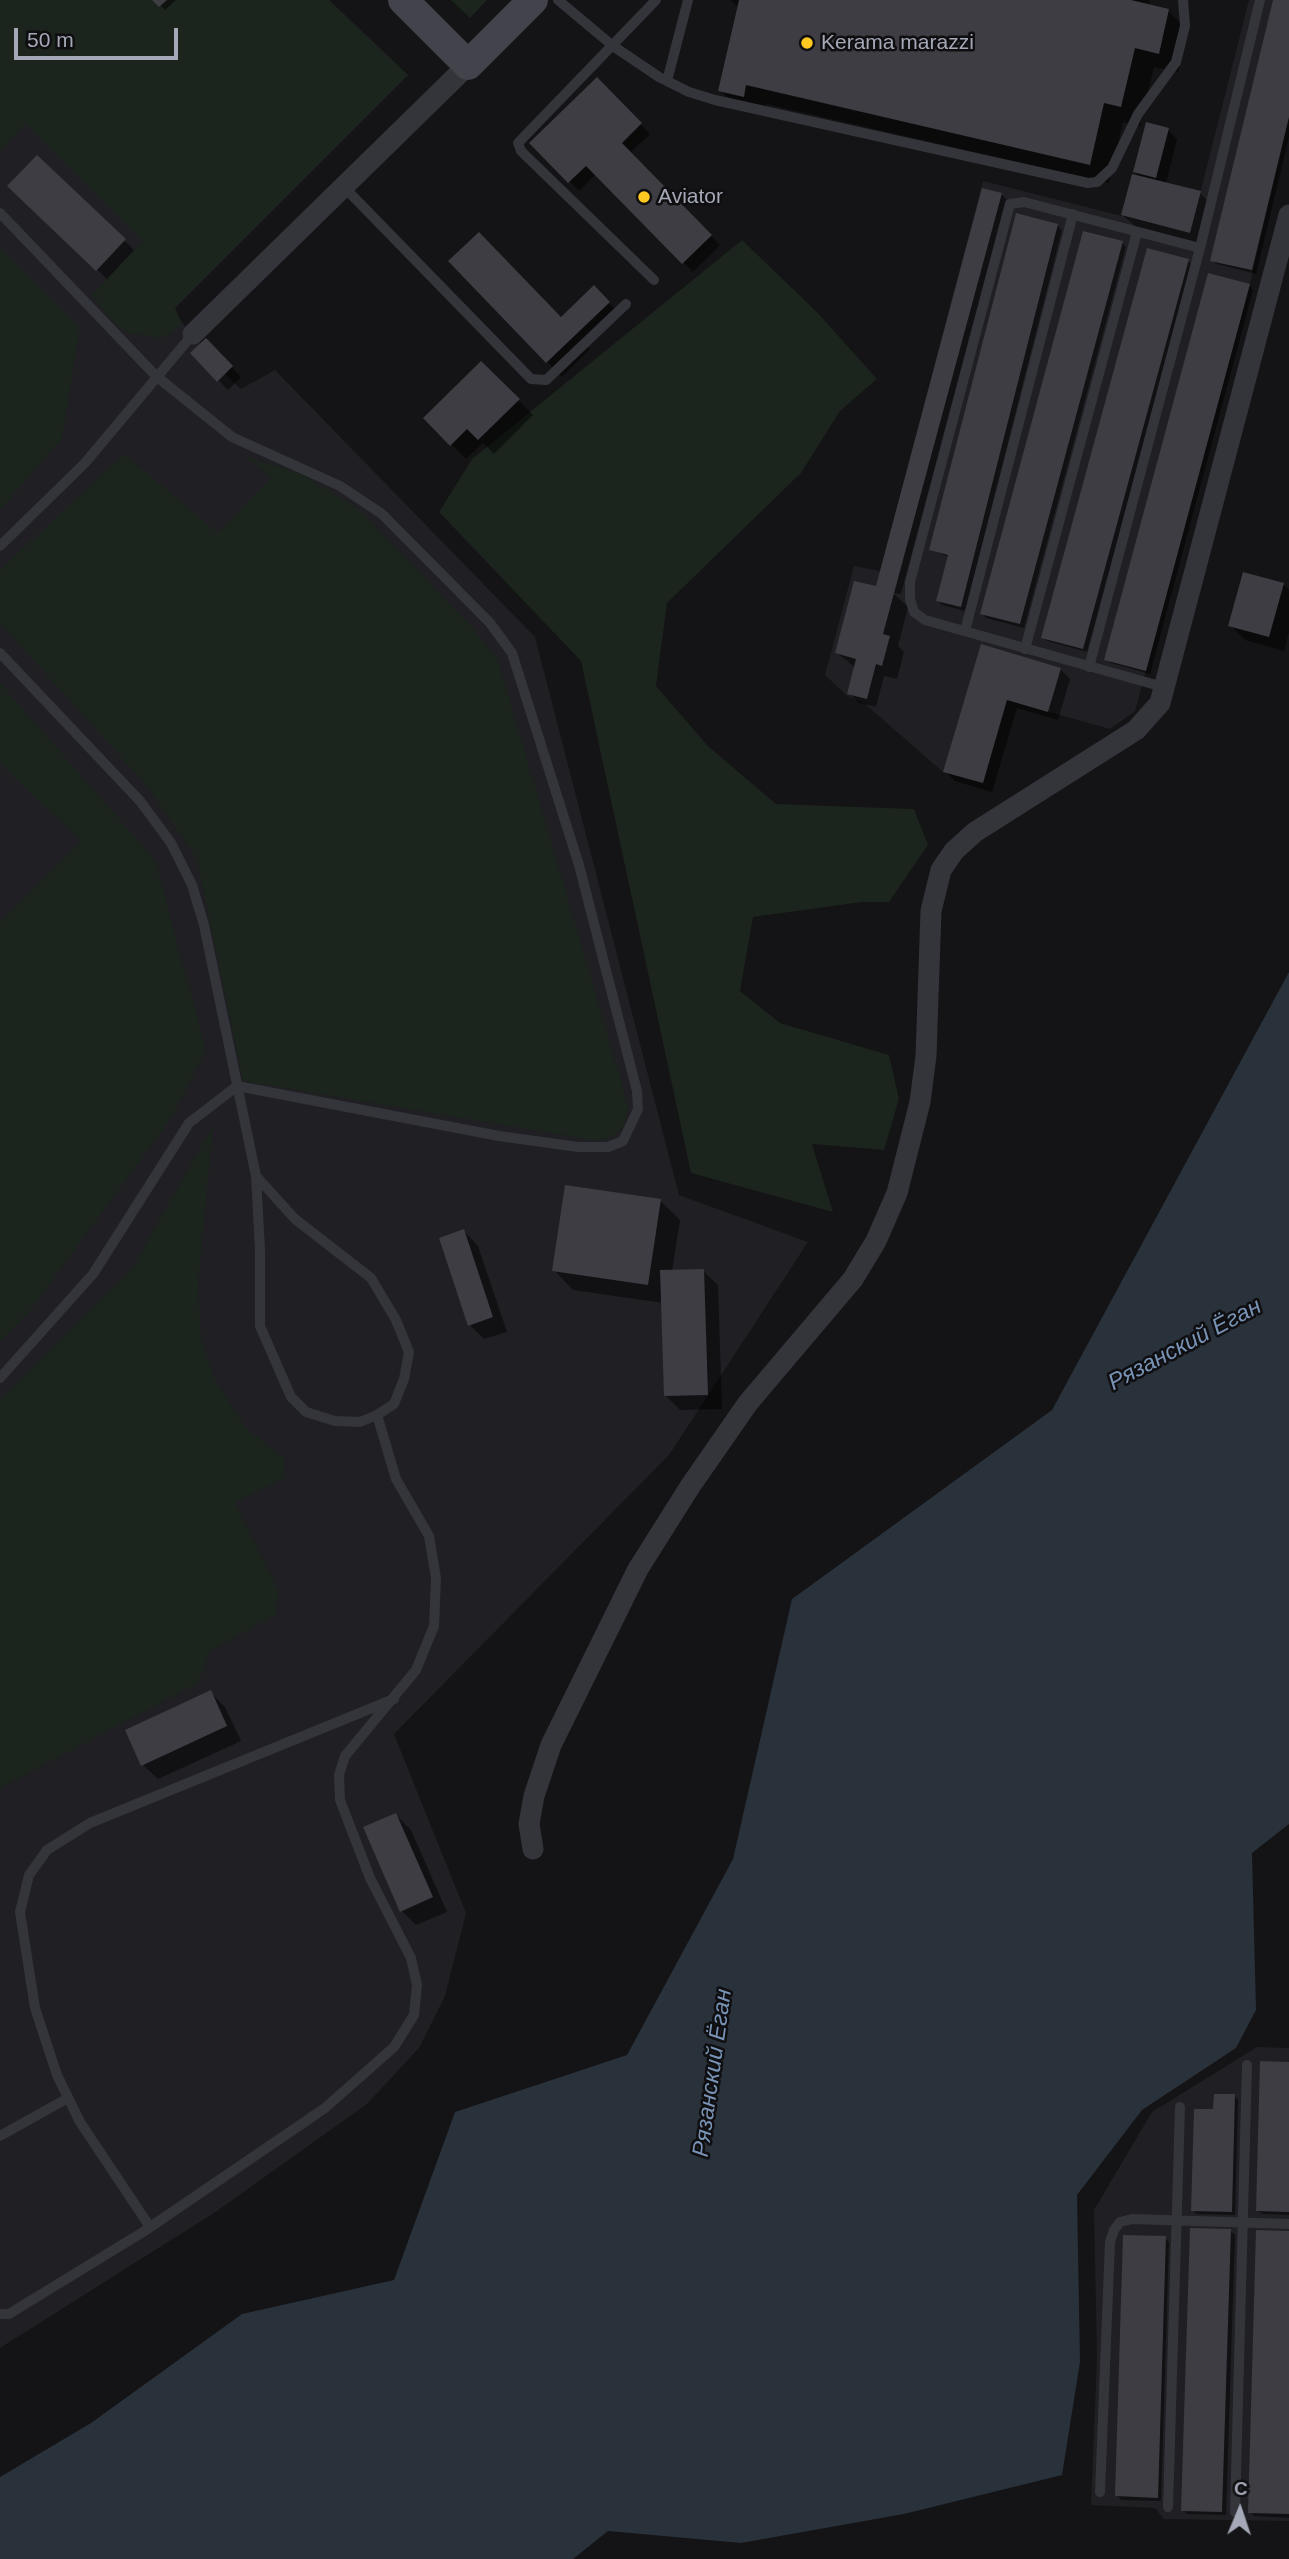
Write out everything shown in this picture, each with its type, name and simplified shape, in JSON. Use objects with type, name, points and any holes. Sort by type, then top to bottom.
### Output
[{"type":"main road","points":[[403,0],[468,65],[533,0]]},
{"type":"street","points":[[193,334],[468,65]]},
{"type":"street","points":[[533,1849],[529,1824],[532,1805],[551,1745],[638,1569],[691,1485],[748,1403],[853,1279],[876,1241],[897,1193],[917,1115],[926,1056],[931,911],[941,870],[954,851],[975,832],[1136,730],[1149,719],[1167,688],[1289,215]]},
{"type":"lane","points":[[558,0],[613,46],[667,81],[715,100],[1088,183],[1097,182],[1112,168],[1138,114],[1176,62],[1185,26],[1183,0]]},
{"type":"lane","points":[[654,280],[521,151],[518,143],[656,0]]},
{"type":"lane","points":[[667,81],[688,0]]},
{"type":"lane","points":[[1089,667],[1200,248],[1260,0]]},
{"type":"lane","points":[[343,186],[531,379],[546,380],[626,304]]},
{"type":"lane","points":[[1167,688],[925,620],[914,612],[909,599],[914,568],[1006,211],[1016,201],[1200,248]]},
{"type":"lane","points":[[0,213],[156,376],[232,437],[340,486],[382,514],[490,623],[512,653],[579,865],[637,1091],[638,1109],[623,1141],[608,1147],[578,1147],[499,1136],[237,1086],[189,1123],[93,1274],[0,1378]]},
{"type":"lane","points":[[965,631],[1073,214]]},
{"type":"lane","points":[[1025,649],[1138,232]]},
{"type":"lane","points":[[0,546],[85,463],[193,334]]},
{"type":"lane","points":[[0,653],[140,801],[171,843],[192,885],[204,925],[256,1176],[260,1326],[291,1397],[306,1412],[335,1421],[360,1422],[377,1415],[394,1404],[404,1379],[409,1352],[396,1320],[371,1278],[295,1219],[256,1176]]},
{"type":"lane","points":[[0,2314],[9,2314],[150,2227],[325,2108],[394,2047],[414,2015],[417,1985],[411,1958],[370,1878],[340,1800],[339,1775],[345,1756],[416,1670],[434,1626],[436,1578],[429,1536],[396,1479],[377,1415]]},
{"type":"lane","points":[[150,2227],[80,2122],[57,2076],[34,2008],[20,1912],[29,1875],[47,1850],[90,1823],[394,1699]]},
{"type":"lane","points":[[1234,2512],[1247,2065]]},
{"type":"lane","points":[[0,2136],[68,2098]]},
{"type":"lane","points":[[1168,2507],[1180,2107]]},
{"type":"lane","points":[[1100,2492],[1110,2242],[1120,2222],[1132,2219],[1289,2224]]},
{"type":"shaded area","points":[[0,0],[329,0],[408,75],[172,311],[200,343],[206,338],[233,366],[225,374],[241,389],[275,370],[535,637],[679,1195],[808,1242],[669,1455],[394,1734],[466,1913],[445,1996],[419,2048],[367,2104],[217,2211],[0,2348]]},
{"type":"shaded area","points":[[0,0],[329,0],[408,75],[175,308],[182,323],[174,332],[161,338],[129,333],[113,322],[92,295],[143,241],[26,124],[0,151]]},
{"type":"shaded area","points":[[451,0],[487,0],[470,18]]},
{"type":"shaded area","points":[[1249,0],[1289,0],[1289,117],[1250,284],[1135,711],[1110,729],[1007,700],[983,783],[943,772],[865,704],[846,695],[825,675],[854,566],[880,571],[983,181],[1190,233]]},
{"type":"shaded area","points":[[742,240],[817,312],[877,379],[840,411],[801,473],[667,603],[656,686],[708,746],[776,804],[914,809],[928,845],[889,902],[862,902],[753,917],[740,991],[780,1023],[889,1055],[899,1099],[884,1150],[812,1144],[833,1212],[691,1173],[581,661],[439,512],[472,459]]},
{"type":"shaded area","points":[[0,247],[80,327],[62,438],[0,510]]},
{"type":"shaded area","points":[[124,454],[218,533],[271,478],[246,457],[302,474],[361,511],[471,626],[498,660],[629,1108],[623,1128],[611,1137],[598,1141],[243,1081],[197,859],[148,787],[0,623],[0,570]]},
{"type":"shaded area","points":[[0,683],[155,860],[206,1050],[172,1117],[32,1308],[0,1342],[0,922],[81,841],[0,764]]},
{"type":"shaded area","points":[[213,1126],[198,1285],[201,1336],[213,1376],[245,1427],[284,1458],[284,1478],[235,1503],[279,1592],[275,1615],[210,1651],[198,1683],[0,1788],[0,1399],[131,1270]]},
{"type":"shaded area","points":[[1257,2047],[1289,2048],[1289,2521],[1164,2519],[1155,2508],[1091,2505],[1097,2357],[1094,2210],[1152,2112]]},
{"type":"water","name":"Рязанский Ёган","points":[[1289,972],[1289,1824],[1252,1853],[1256,2010],[1236,2048],[1142,2110],[1077,2195],[1080,2362],[1062,2475],[904,2514],[741,2543],[608,2531],[573,2559],[0,2559],[0,2477],[91,2423],[242,2314],[394,2280],[455,2112],[627,2055],[733,1859],[792,1599],[1052,1410]]},
{"type":"building","points":[[152,0],[167,0],[159,7]]},
{"type":"building","points":[[739,0],[1131,0],[1169,9],[1159,54],[1135,48],[1121,107],[1104,103],[1090,165],[746,85],[744,97],[718,91]]},
{"type":"building","points":[[1273,0],[1289,0],[1289,117],[1252,270],[1210,261]]},
{"type":"building","points":[[597,77],[642,123],[622,143],[712,235],[682,264],[586,166],[568,183],[529,143]]},
{"type":"building","points":[[1146,122],[1169,128],[1156,178],[1133,172]]},
{"type":"building","points":[[37,155],[126,239],[96,271],[7,186]]},
{"type":"building","points":[[1132,174],[1201,191],[1190,233],[1121,215]]},
{"type":"building","points":[[982,188],[1002,193],[883,634],[890,636],[882,666],[876,664],[867,699],[847,694],[856,659],[835,653],[854,581],[876,586]]},
{"type":"building","points":[[1016,213],[1058,224],[961,607],[936,601],[948,555],[929,550]]},
{"type":"building","points":[[1083,231],[1123,241],[1020,624],[980,614]]},
{"type":"building","points":[[479,232],[561,317],[594,285],[610,302],[546,363],[448,261]]},
{"type":"building","points":[[1147,248],[1189,259],[1083,649],[1041,638]]},
{"type":"building","points":[[1208,273],[1250,284],[1146,671],[1104,660]]},
{"type":"building","points":[[206,338],[233,366],[217,382],[190,353]]},
{"type":"building","points":[[481,361],[520,399],[478,440],[467,429],[450,446],[423,418]]},
{"type":"building","points":[[1243,572],[1284,583],[1269,637],[1228,626]]},
{"type":"building","points":[[981,644],[1061,668],[1048,712],[1007,700],[983,783],[943,772]]},
{"type":"building","points":[[565,1185],[661,1199],[648,1285],[552,1271]]},
{"type":"building","points":[[464,1229],[493,1317],[468,1326],[439,1238]]},
{"type":"building","points":[[704,1269],[708,1395],[664,1396],[660,1270]]},
{"type":"building","points":[[211,1690],[227,1726],[141,1766],[125,1730]]},
{"type":"building","points":[[396,1813],[433,1897],[400,1912],[363,1827]]},
{"type":"building","points":[[1260,2061],[1289,2062],[1289,2212],[1256,2211]]},
{"type":"building","points":[[1214,2094],[1235,2094],[1232,2212],[1191,2211],[1194,2109],[1213,2109]]},
{"type":"building","points":[[1190,2228],[1231,2229],[1222,2512],[1181,2511]]},
{"type":"building","points":[[1256,2230],[1289,2231],[1289,2514],[1248,2513]]},
{"type":"building","points":[[1123,2235],[1166,2236],[1158,2498],[1115,2496]]},
{"type":"place","name":"Kerama marazzi","points":[[807,43]]},
{"type":"place","name":"Aviator","points":[[644,197]]}]
